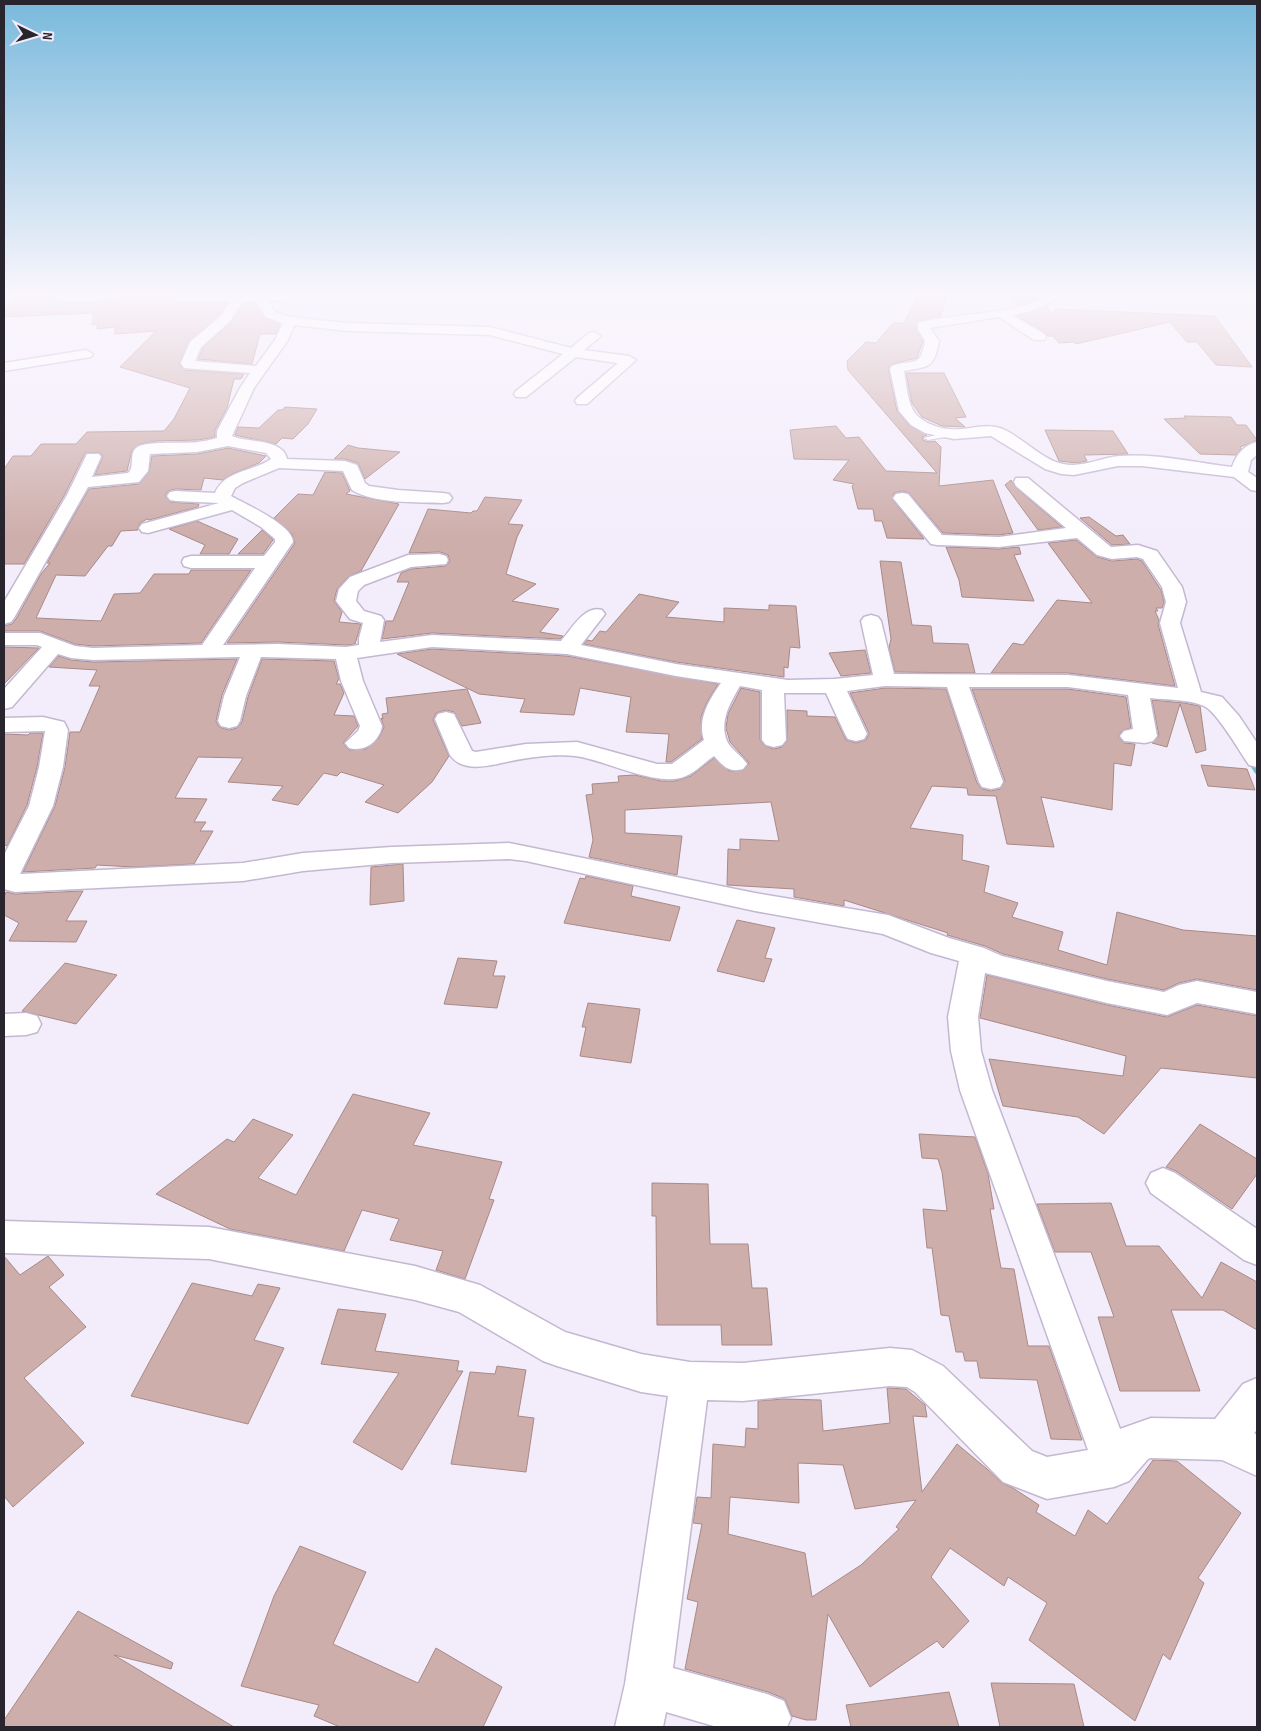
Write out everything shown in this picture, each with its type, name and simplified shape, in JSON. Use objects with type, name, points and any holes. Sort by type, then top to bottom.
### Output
[{"type":"street","points":[[228,442],[224,437],[225,431],[247,388],[257,374]]},
{"type":"street","points":[[521,394],[547,374]]},
{"type":"street","points":[[582,401],[613,374]]},
{"type":"street","points":[[898,374],[906,410],[920,423],[934,431],[948,434],[996,432],[1051,466],[1061,470],[1074,470],[1118,462],[1142,461],[1239,473],[1257,486]]},
{"type":"street","points":[[82,483],[133,478],[140,471],[142,451],[148,450],[197,448],[228,442],[271,449],[278,454],[278,463]]},
{"type":"street","points":[[1239,473],[1243,458],[1257,447]]},
{"type":"street","points":[[4,618],[82,483],[93,457]]},
{"type":"street","points":[[227,501],[223,491],[231,484],[278,463],[346,466],[351,468],[362,490],[394,496],[443,498]]},
{"type":"street","points":[[1022,482],[1079,532],[1106,552],[1142,551],[1153,558],[1175,594],[1176,602],[1170,623],[1190,696]]},
{"type":"street","points":[[176,496],[227,501],[267,523],[284,537],[281,547],[207,653]]},
{"type":"street","points":[[902,498],[937,540],[999,542],[1079,532]]},
{"type":"street","points":[[148,528],[227,501]]},
{"type":"street","points":[[370,650],[369,638],[374,620],[357,615],[346,601],[349,589],[357,581],[399,563],[416,560],[439,560]]},
{"type":"street","points":[[191,562],[270,562]]},
{"type":"street","points":[[567,648],[595,614]]},
{"type":"street","points":[[871,621],[885,680]]},
{"type":"street","points":[[4,639],[32,638],[71,652],[86,654],[253,651],[346,653],[432,641],[567,648],[642,664],[734,680],[802,688],[885,680],[1068,681],[1190,696],[1214,702],[1220,706],[1257,760]]},
{"type":"street","points":[[4,702],[12,681],[55,645]]},
{"type":"street","points":[[229,721],[235,696],[253,651]]},
{"type":"street","points":[[346,653],[346,664],[350,677],[371,726],[368,734],[357,743]]},
{"type":"street","points":[[734,680],[719,702],[715,712],[714,730],[716,743],[735,764]]},
{"type":"street","points":[[956,680],[991,782]]},
{"type":"street","points":[[773,685],[774,740]]},
{"type":"street","points":[[834,686],[856,734]]},
{"type":"street","points":[[1132,736],[1145,736],[1138,691]]},
{"type":"street","points":[[446,719],[462,755],[475,760],[526,751],[572,748],[629,764],[663,772],[673,772],[678,771],[716,743]]},
{"type":"street","points":[[4,725],[49,724],[56,727],[57,730],[51,767],[40,806],[7,874],[9,881],[15,884],[243,872],[303,862],[392,855],[509,852],[543,856],[755,902],[888,925],[941,946],[974,955],[994,965],[1050,980],[1167,1004],[1189,993],[1197,992],[1257,1003]]},
{"type":"street","points":[[974,955],[963,1017],[966,1051],[976,1090],[1114,1466]]},
{"type":"street","points":[[1163,1183],[1257,1249]]},
{"type":"street","points":[[4,1237],[201,1243],[415,1282],[467,1298],[557,1348],[641,1373],[690,1381],[743,1382],[890,1367],[912,1369],[929,1379],[1018,1467],[1047,1478],[1114,1466],[1131,1447],[1142,1440],[1152,1438],[1241,1448],[1257,1398]]},
{"type":"street","points":[[690,1381],[644,1706],[767,1718]]},
{"type":"lane","points":[[928,438],[948,434]]},
{"type":"building","points":[[143,374],[244,374],[241,379],[234,379],[227,408],[215,430],[215,437],[198,440],[156,441],[140,444],[132,450],[127,471],[95,475],[103,456],[99,452],[85,453],[65,494],[24,564],[4,564],[4,469],[13,456],[31,456],[41,444],[76,444],[87,432],[164,431],[174,419],[190,388]]},
{"type":"building","points":[[851,374],[889,374],[897,411],[910,426],[927,435],[922,437],[923,440],[928,442],[935,441],[941,447],[939,486],[993,480],[1013,533],[999,535],[943,533],[909,493],[902,491],[894,493],[892,499],[924,539],[887,538],[882,521],[875,521],[873,509],[858,509],[852,486],[854,484],[833,480],[849,460],[794,459],[790,430],[836,426],[846,438],[859,437],[886,471],[937,473]]},
{"type":"building","points":[[906,374],[944,374],[966,417],[955,418],[965,427],[942,426],[922,417],[912,403]]},
{"type":"building","points":[[285,407],[317,409],[308,424],[293,439],[282,438],[276,444],[235,435],[238,427],[259,428],[278,410],[282,410]]},
{"type":"building","points":[[1184,416],[1231,417],[1237,425],[1246,425],[1257,440],[1240,447],[1241,449],[1236,455],[1200,454],[1164,419],[1186,418]]},
{"type":"building","points":[[1045,430],[1113,431],[1128,454],[1084,455],[1087,461],[1077,463],[1059,461]]},
{"type":"building","points":[[348,445],[358,448],[400,452],[365,479],[358,463],[345,459],[334,459]]},
{"type":"building","points":[[228,448],[266,456],[259,463],[232,474],[223,480],[204,478],[201,490],[176,489],[168,491],[165,496],[170,502],[199,504],[198,507],[147,519],[140,523],[138,530],[121,531],[112,546],[108,546],[85,576],[56,575],[36,618],[101,621],[114,594],[140,593],[154,574],[189,574],[191,570],[251,570],[201,643],[93,646],[75,644],[40,631],[4,631],[4,626],[12,624],[16,619],[41,574],[50,563],[47,563],[89,489],[139,484],[149,472],[152,456],[197,454]]},
{"type":"building","points":[[325,472],[342,473],[350,491],[346,494],[399,504],[361,571],[349,576],[337,589],[334,601],[342,612],[339,622],[361,624],[355,644],[227,643],[295,543],[292,534],[274,518],[298,494],[313,495]]},
{"type":"building","points":[[1011,480],[1015,487],[1062,527],[1038,530],[1005,485]]},
{"type":"building","points":[[485,497],[522,500],[508,524],[523,525],[517,537],[506,574],[536,584],[512,601],[559,609],[540,632],[563,636],[560,639],[432,633],[382,639],[386,621],[393,621],[409,582],[397,582],[401,573],[411,569],[446,566],[450,561],[448,555],[440,552],[409,553],[428,509],[471,513],[477,511]]},
{"type":"building","points":[[1089,517],[1116,536],[1123,535],[1130,544],[1112,545],[1080,518]]},
{"type":"building","points":[[197,521],[238,539],[229,554],[200,554],[205,545],[169,529]]},
{"type":"building","points":[[262,530],[273,540],[263,554],[238,554]]},
{"type":"building","points":[[1076,540],[1097,557],[1112,561],[1137,559],[1142,561],[1161,590],[1164,602],[1162,608],[1156,608],[1158,611],[1155,611],[1159,620],[1158,624],[1175,686],[1068,673],[991,673],[1013,643],[1023,645],[1057,600],[1092,603],[1048,543]]},
{"type":"building","points":[[946,547],[999,549],[1019,547],[1021,554],[1014,555],[1034,601],[962,597],[959,580]]},
{"type":"building","points":[[880,561],[901,562],[912,625],[931,626],[933,643],[968,644],[975,673],[895,672],[889,648],[891,639]]},
{"type":"building","points":[[639,594],[679,602],[666,617],[724,622],[724,608],[769,610],[769,605],[796,606],[800,648],[790,647],[788,668],[784,667],[784,677],[676,662],[584,644],[587,640],[592,641],[600,631],[606,632]]},
{"type":"building","points":[[4,647],[39,648],[4,684]]},
{"type":"building","points":[[432,649],[567,656],[718,684],[707,702],[701,717],[702,739],[671,762],[666,762],[669,734],[626,732],[631,697],[580,688],[574,715],[520,712],[525,699],[479,694],[397,654]]},
{"type":"building","points":[[865,650],[871,673],[841,676],[829,653]]},
{"type":"building","points":[[59,656],[71,660],[93,662],[237,659],[222,695],[216,721],[219,727],[229,730],[237,728],[242,722],[248,697],[262,659],[334,661],[339,679],[336,684],[340,684],[344,693],[334,715],[354,716],[358,726],[343,743],[349,750],[366,749],[379,738],[384,727],[381,718],[383,719],[382,714],[388,713],[386,698],[467,689],[481,723],[462,726],[454,712],[446,710],[436,713],[433,720],[449,756],[432,782],[398,813],[365,802],[384,785],[341,772],[337,776],[324,773],[298,805],[272,800],[283,786],[228,782],[243,758],[198,757],[175,798],[207,799],[194,822],[206,822],[200,831],[213,831],[194,864],[133,867],[97,865],[95,868],[23,872],[55,806],[65,767],[70,732],[80,732],[100,686],[89,686],[97,670],[49,667]]},
{"type":"building","points":[[741,688],[760,692],[760,740],[765,746],[774,749],[782,747],[787,741],[787,710],[807,711],[807,716],[835,717],[846,740],[856,743],[866,740],[869,733],[850,693],[885,688],[946,689],[977,783],[982,789],[991,791],[1000,789],[1005,781],[972,689],[1068,689],[1126,697],[1131,728],[1123,730],[1118,736],[1124,743],[1135,744],[1131,766],[1114,763],[1112,810],[1041,797],[1054,847],[1007,844],[996,796],[968,795],[967,788],[932,786],[910,828],[963,835],[962,860],[989,866],[984,892],[1018,903],[1012,917],[1063,932],[1058,950],[1107,965],[1117,912],[1183,930],[1257,936],[1257,990],[1197,979],[1179,983],[1164,990],[1107,979],[1003,954],[985,946],[947,935],[948,933],[844,900],[844,906],[794,897],[794,889],[727,885],[728,849],[740,850],[740,839],[779,841],[771,802],[625,810],[625,833],[682,836],[677,875],[589,857],[593,840],[586,795],[593,794],[592,784],[619,782],[618,776],[635,775],[661,781],[675,781],[691,776],[714,758],[729,771],[744,770],[749,763],[730,742],[726,728],[728,714]]},
{"type":"building","points":[[1152,700],[1200,706],[1206,750],[1196,753],[1180,704],[1167,747],[1152,743],[1159,736]]},
{"type":"building","points":[[30,733],[43,733],[37,767],[27,805],[7,846],[4,845],[4,734],[28,735]]},
{"type":"building","points":[[1201,765],[1247,769],[1255,790],[1208,786]]},
{"type":"building","points":[[403,864],[404,901],[370,905],[371,867]]},
{"type":"building","points":[[586,876],[633,886],[631,896],[680,907],[670,941],[564,923],[580,878],[585,879]]},
{"type":"building","points":[[83,891],[66,921],[87,921],[76,942],[9,941],[19,923],[4,915],[4,897],[6,892],[15,894]]},
{"type":"building","points":[[737,920],[775,928],[765,958],[772,959],[764,982],[717,971]]},
{"type":"building","points":[[458,958],[497,961],[493,976],[505,976],[497,1008],[444,1004]]},
{"type":"building","points":[[65,963],[117,975],[76,1024],[22,1011]]},
{"type":"building","points":[[987,975],[1107,1005],[1167,1017],[1197,1005],[1257,1016],[1257,1078],[1161,1068],[1104,1134],[1078,1117],[1003,1106],[989,1059],[1123,1076],[1126,1056],[980,1018]]},
{"type":"building","points":[[588,1003],[640,1009],[631,1063],[580,1056],[586,1027],[582,1027]]},
{"type":"building","points":[[353,1094],[430,1113],[413,1145],[502,1162],[489,1199],[494,1200],[465,1279],[436,1270],[443,1251],[390,1240],[399,1219],[362,1210],[344,1251],[230,1229],[156,1194],[227,1139],[234,1142],[253,1119],[293,1135],[258,1178],[296,1195]]},
{"type":"building","points":[[1200,1124],[1257,1159],[1257,1174],[1232,1209],[1176,1171],[1166,1167]]},
{"type":"building","points":[[919,1134],[975,1137],[988,1174],[994,1209],[990,1209],[1001,1268],[1014,1269],[1028,1346],[1049,1346],[1082,1440],[1051,1439],[1037,1380],[980,1378],[977,1361],[965,1361],[963,1352],[956,1352],[949,1316],[941,1315],[932,1248],[927,1248],[923,1209],[947,1211],[942,1172],[938,1159],[922,1158]]},
{"type":"building","points":[[652,1183],[708,1184],[710,1244],[748,1244],[752,1288],[767,1288],[772,1345],[722,1345],[721,1325],[657,1325],[656,1216],[652,1216]]},
{"type":"building","points":[[1111,1203],[1126,1246],[1159,1246],[1202,1298],[1221,1262],[1257,1282],[1257,1330],[1223,1310],[1171,1310],[1200,1391],[1120,1391],[1098,1317],[1114,1317],[1091,1252],[1055,1252],[1037,1204]]},
{"type":"building","points":[[4,1256],[20,1275],[48,1256],[64,1275],[49,1287],[86,1327],[24,1378],[84,1443],[13,1507],[4,1496]]},
{"type":"building","points":[[192,1283],[252,1296],[258,1284],[280,1288],[254,1340],[284,1348],[248,1424],[131,1396]]},
{"type":"building","points":[[338,1309],[386,1314],[375,1351],[459,1361],[457,1371],[463,1371],[402,1470],[353,1442],[399,1373],[321,1364]]},
{"type":"building","points":[[497,1366],[526,1370],[518,1416],[534,1418],[526,1472],[451,1464],[470,1372],[495,1374]]},
{"type":"building","points":[[887,1388],[906,1389],[925,1405],[927,1417],[913,1416],[922,1492],[957,1444],[1002,1483],[1039,1505],[1036,1512],[1075,1536],[1088,1510],[1107,1524],[1153,1460],[1177,1461],[1241,1513],[1198,1578],[1204,1583],[1170,1660],[1163,1654],[1135,1721],[1029,1640],[1047,1603],[1008,1577],[1004,1586],[950,1548],[931,1577],[969,1621],[943,1648],[937,1641],[870,1687],[828,1614],[816,1720],[806,1720],[792,1716],[785,1699],[768,1692],[685,1669],[698,1602],[687,1599],[702,1524],[693,1523],[697,1497],[711,1498],[713,1444],[745,1447],[746,1428],[758,1429],[758,1401],[783,1399],[821,1400],[823,1431],[890,1423]],"holes":[[[798,1463],[843,1465],[855,1509],[916,1500],[896,1527],[899,1529],[861,1565],[812,1597],[805,1553],[728,1534],[730,1497],[799,1503]]]},
{"type":"building","points":[[300,1546],[366,1572],[333,1644],[418,1683],[436,1648],[502,1687],[483,1727],[340,1727],[314,1716],[319,1705],[241,1686],[274,1596]]},
{"type":"building","points":[[78,1611],[173,1663],[171,1669],[114,1655],[234,1727],[4,1727],[4,1720]]},
{"type":"building","points":[[991,1683],[1074,1684],[1084,1727],[1000,1727]]},
{"type":"building","points":[[949,1692],[959,1727],[851,1727],[846,1705]]},
{"type":"waterway","points":[[1249,758],[1257,771]]}]
